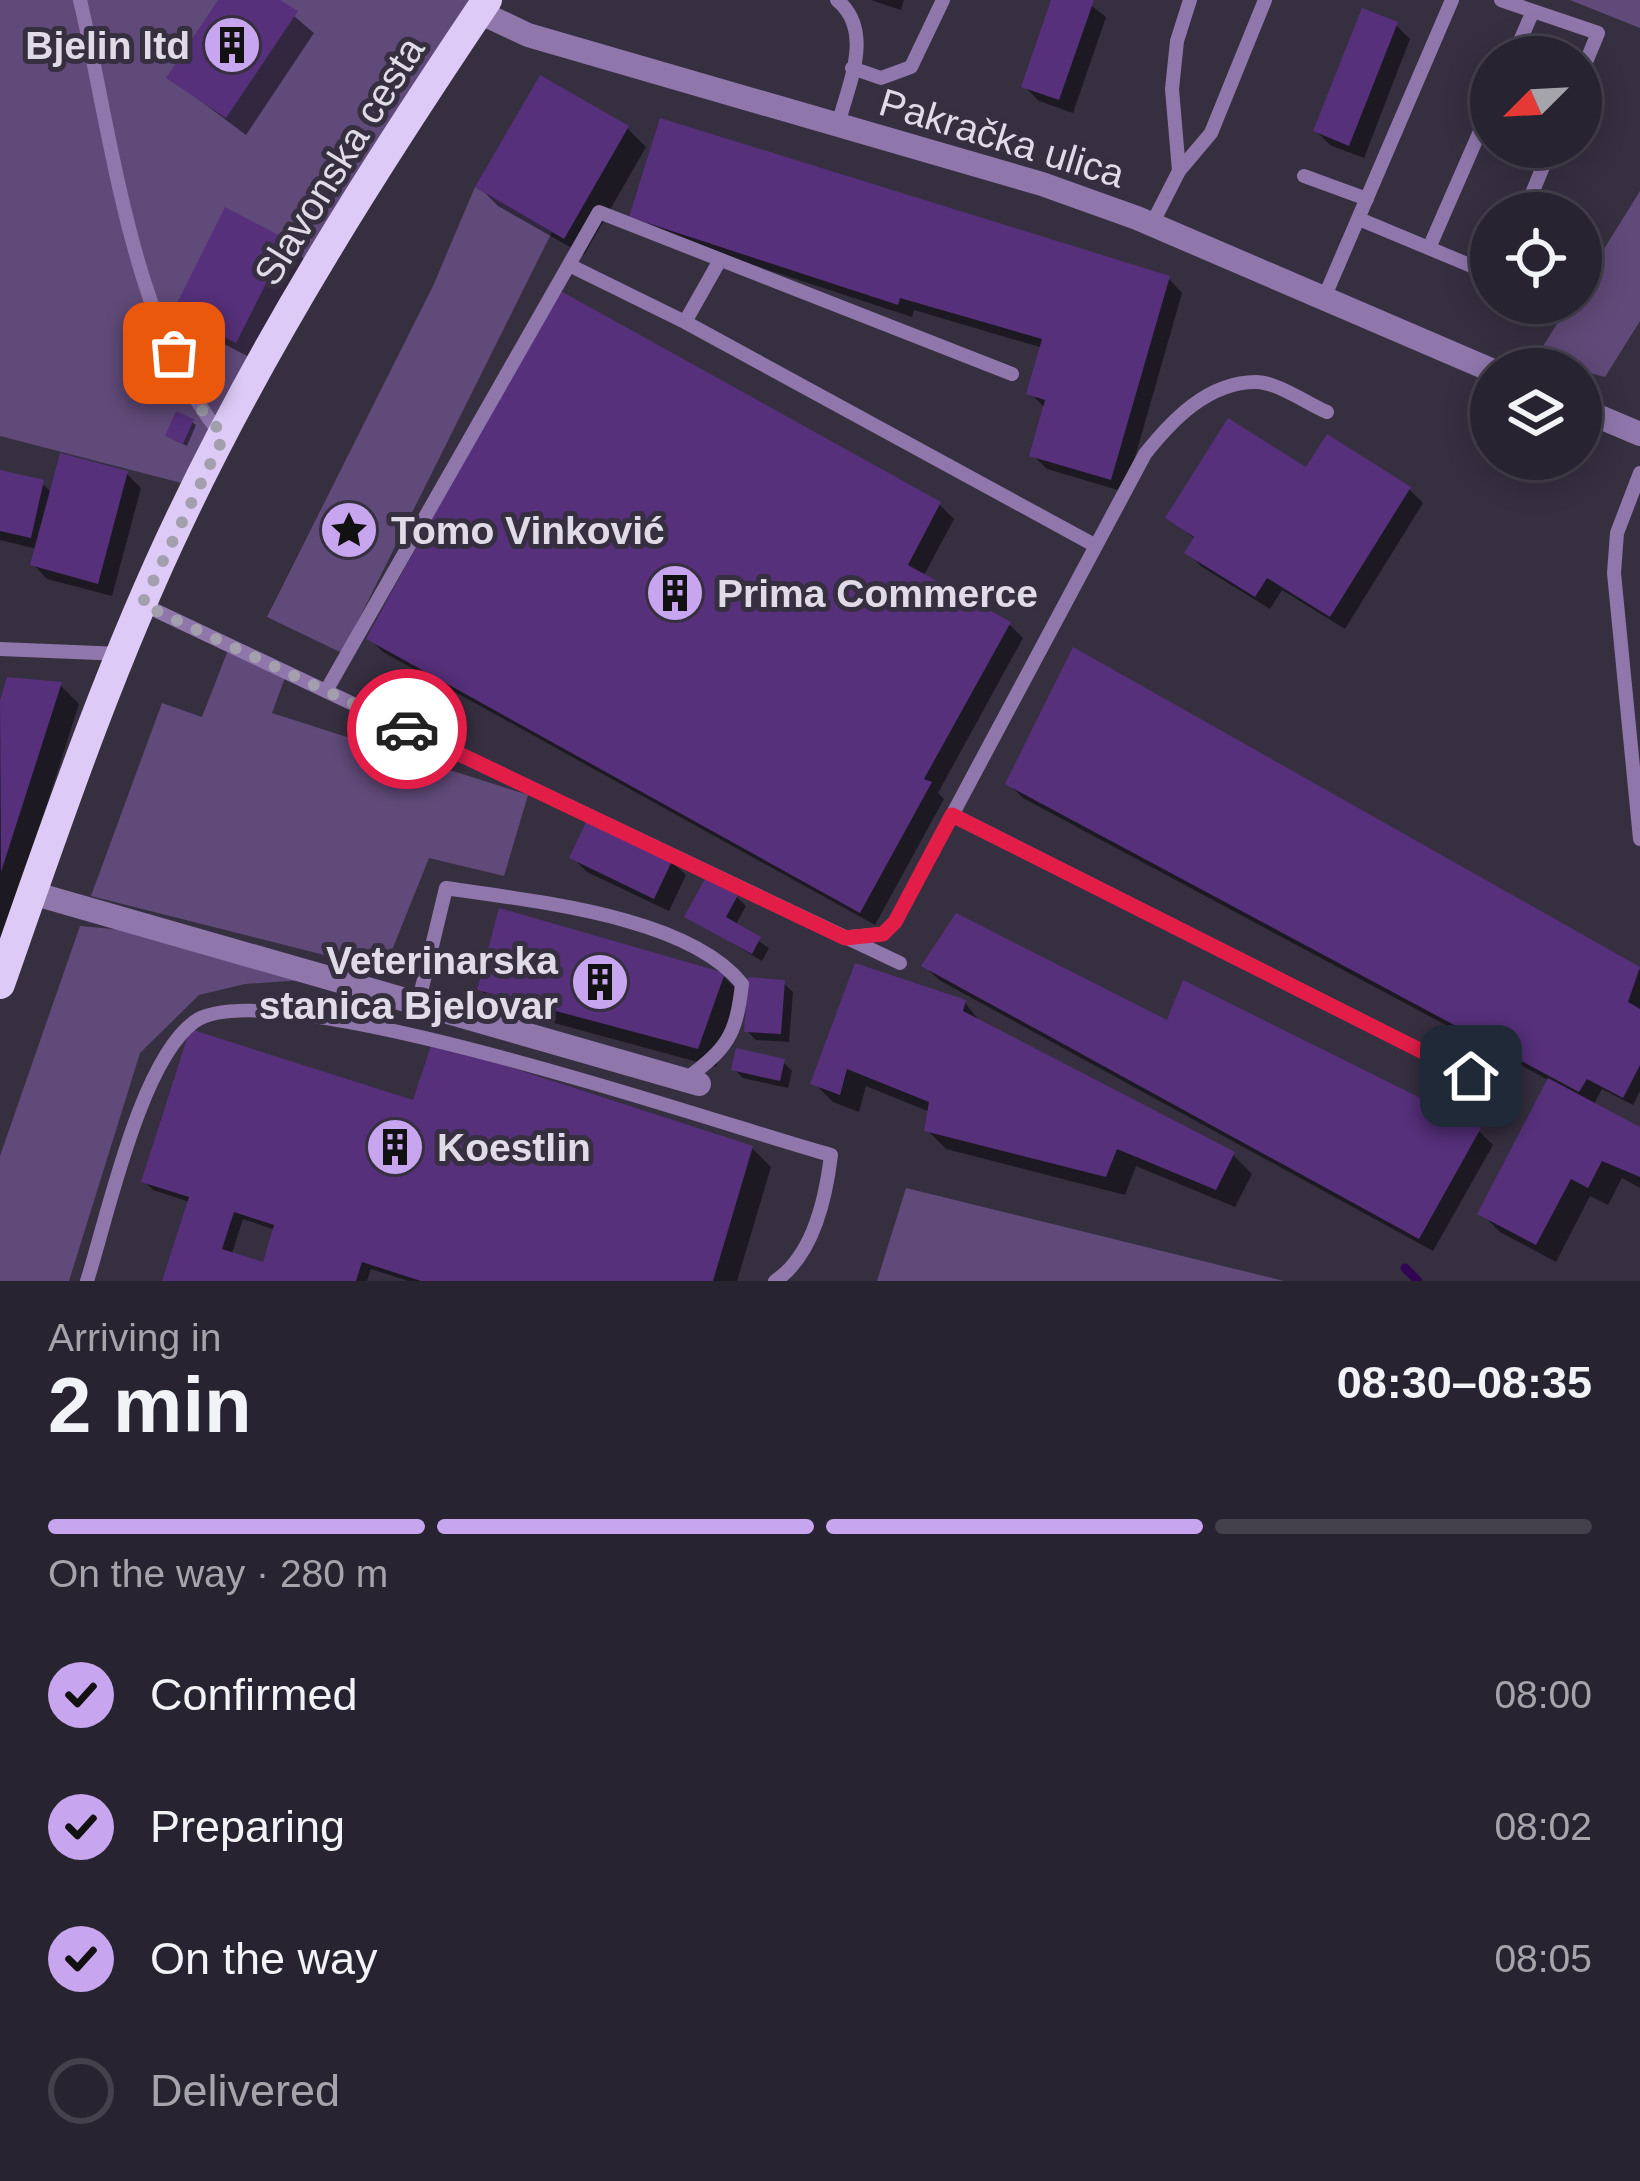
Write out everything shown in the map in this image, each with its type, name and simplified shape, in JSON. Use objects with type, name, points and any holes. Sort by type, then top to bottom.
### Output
[{"type":"main road","name":"Slavonska cesta","points":[[0,984],[142,604],[224,436],[391,142],[483,6]]},
{"type":"street","name":"Pakračka ulica","points":[[483,6],[528,35],[1042,184],[1152,224],[1470,361]]},
{"type":"street","points":[[1602,418],[1640,434]]},
{"type":"street","points":[[32,893],[692,1082]]},
{"type":"lane","points":[[80,0],[141,266],[190,396],[224,436]]},
{"type":"lane","points":[[837,0],[851,11],[858,28],[838,125]]},
{"type":"lane","points":[[852,68],[881,78],[910,67],[943,0]]},
{"type":"lane","points":[[1179,171],[1172,89],[1177,41],[1190,0]]},
{"type":"lane","points":[[1152,224],[1179,171],[1211,133],[1265,0]]},
{"type":"lane","points":[[1324,298],[1452,0]]},
{"type":"lane","points":[[1502,0],[1597,36]]},
{"type":"lane","points":[[1522,36],[1533,11]]},
{"type":"lane","points":[[1429,248],[1470,154]]},
{"type":"lane","points":[[1304,176],[1367,199]]},
{"type":"lane","points":[[326,691],[599,212],[1012,374]]},
{"type":"lane","points":[[1359,219],[1470,265]]},
{"type":"lane","points":[[686,322],[720,260]]},
{"type":"lane","points":[[569,265],[686,322],[1096,546]]},
{"type":"lane","points":[[845,938],[883,934],[895,922],[1145,454],[1173,419],[1210,394],[1258,382],[1327,412]]},
{"type":"lane","points":[[1640,473],[1617,533],[1615,573],[1640,839]]},
{"type":"lane","points":[[142,604],[900,963]]},
{"type":"lane","points":[[0,649],[122,654]]},
{"type":"lane","points":[[952,815],[1511,1096]]},
{"type":"lane","points":[[418,1004],[446,888],[616,914],[728,966],[742,984],[737,1027],[692,1082]]},
{"type":"lane","points":[[87,1281],[149,1085],[173,1041],[198,1018],[268,1010],[361,1020],[831,1155],[819,1214],[804,1244],[775,1281]]},
{"type":"shaded area","points":[[0,0],[487,0],[197,487],[0,436]]},
{"type":"shaded area","points":[[1570,0],[1640,0],[1640,28]]},
{"type":"shaded area","points":[[475,187],[552,232],[342,653],[267,617],[433,286]]},
{"type":"shaded area","points":[[1640,191],[1640,321],[1605,377],[1602,348],[1542,348],[1557,324],[1602,324],[1602,252]]},
{"type":"shaded area","points":[[230,645],[287,672],[272,713],[528,795],[504,876],[429,858],[384,970],[91,896],[162,703],[202,717]]},
{"type":"shaded area","points":[[80,926],[134,931],[317,979],[245,984],[199,995],[140,1053],[69,1281],[0,1281],[0,1156]]},
{"type":"shaded area","points":[[906,1188],[1284,1281],[877,1281]]},
{"type":"building","name":"Bjelin ltd","points":[[218,0],[280,0],[298,11],[226,118],[166,78]]},
{"type":"building","points":[[1051,0],[1094,0],[1059,100],[1021,87]]},
{"type":"building","points":[[1362,8],[1398,22],[1349,146],[1313,131]]},
{"type":"building","points":[[540,75],[629,126],[564,239],[475,187]]},
{"type":"building","points":[[660,118],[1170,276],[1111,480],[1029,456],[1045,400],[1026,394],[1042,339],[900,298],[898,305],[629,217]]},
{"type":"building","points":[[225,207],[288,240],[236,343],[173,311]]},
{"type":"building","name":"Prima Commerce","points":[[557,289],[941,502],[908,565],[1011,622],[924,779],[932,782],[860,913],[366,639]]},
{"type":"building","points":[[176,411],[194,419],[183,444],[165,436]]},
{"type":"building","points":[[1228,418],[1306,467],[1327,434],[1411,487],[1330,617],[1267,578],[1255,597],[1184,553],[1194,537],[1165,518]]},
{"type":"building","points":[[60,453],[128,471],[98,584],[30,565]]},
{"type":"building","points":[[0,470],[44,480],[31,538],[0,531]]},
{"type":"building","points":[[1073,647],[1640,967],[1628,1002],[1640,1009],[1640,1065],[1623,1098],[1587,1079],[1579,1092],[1005,784]]},
{"type":"building","points":[[7,677],[62,682],[1,872],[0,701]]},
{"type":"building","points":[[588,818],[673,859],[654,899],[569,858]]},
{"type":"building","points":[[706,877],[738,895],[726,917],[761,937],[752,954],[684,917]]},
{"type":"building","name":"Veterinarska stanica Bjelovar","points":[[499,908],[725,973],[698,1049],[477,990]]},
{"type":"building","points":[[956,913],[1167,1020],[1183,980],[1481,1128],[1419,1239],[921,966]]},
{"type":"building","points":[[855,963],[966,1000],[963,1011],[1235,1152],[1216,1190],[1117,1149],[1106,1177],[924,1131],[929,1102],[847,1069],[840,1095],[810,1084]]},
{"type":"building","points":[[748,977],[785,980],[781,1034],[744,1032]]},
{"type":"building","name":"Koestlin","points":[[190,1029],[413,1100],[432,1042],[753,1146],[713,1281],[421,1281],[362,1262],[356,1281],[162,1281],[189,1197],[141,1182]],"holes":[[[234,1212],[274,1225],[263,1262],[222,1249]]]},
{"type":"building","points":[[736,1048],[785,1059],[780,1081],[731,1070]]},
{"type":"building","points":[[1548,1078],[1640,1127],[1640,1177],[1602,1161],[1588,1188],[1571,1179],[1536,1245],[1477,1214]]},
{"type":"waterway","points":[[1405,1268],[1418,1281]]},
{"type":"way so far","points":[[174,353],[190,396],[224,436],[142,604],[407,729]]},
{"type":"place","name":"Bjelin ltd","points":[[232,45]]},
{"type":"place","name":"Tomo Vinković","points":[[349,530]]},
{"type":"place","name":"Prima Commerce","points":[[675,593]]},
{"type":"place","name":"Veterinarska stanica Bjelovar","points":[[600,982]]},
{"type":"place","name":"Koestlin","points":[[395,1147]]},
{"type":"route","points":[[407,729],[845,938],[883,934],[895,922],[952,815],[1471,1076]]}]
